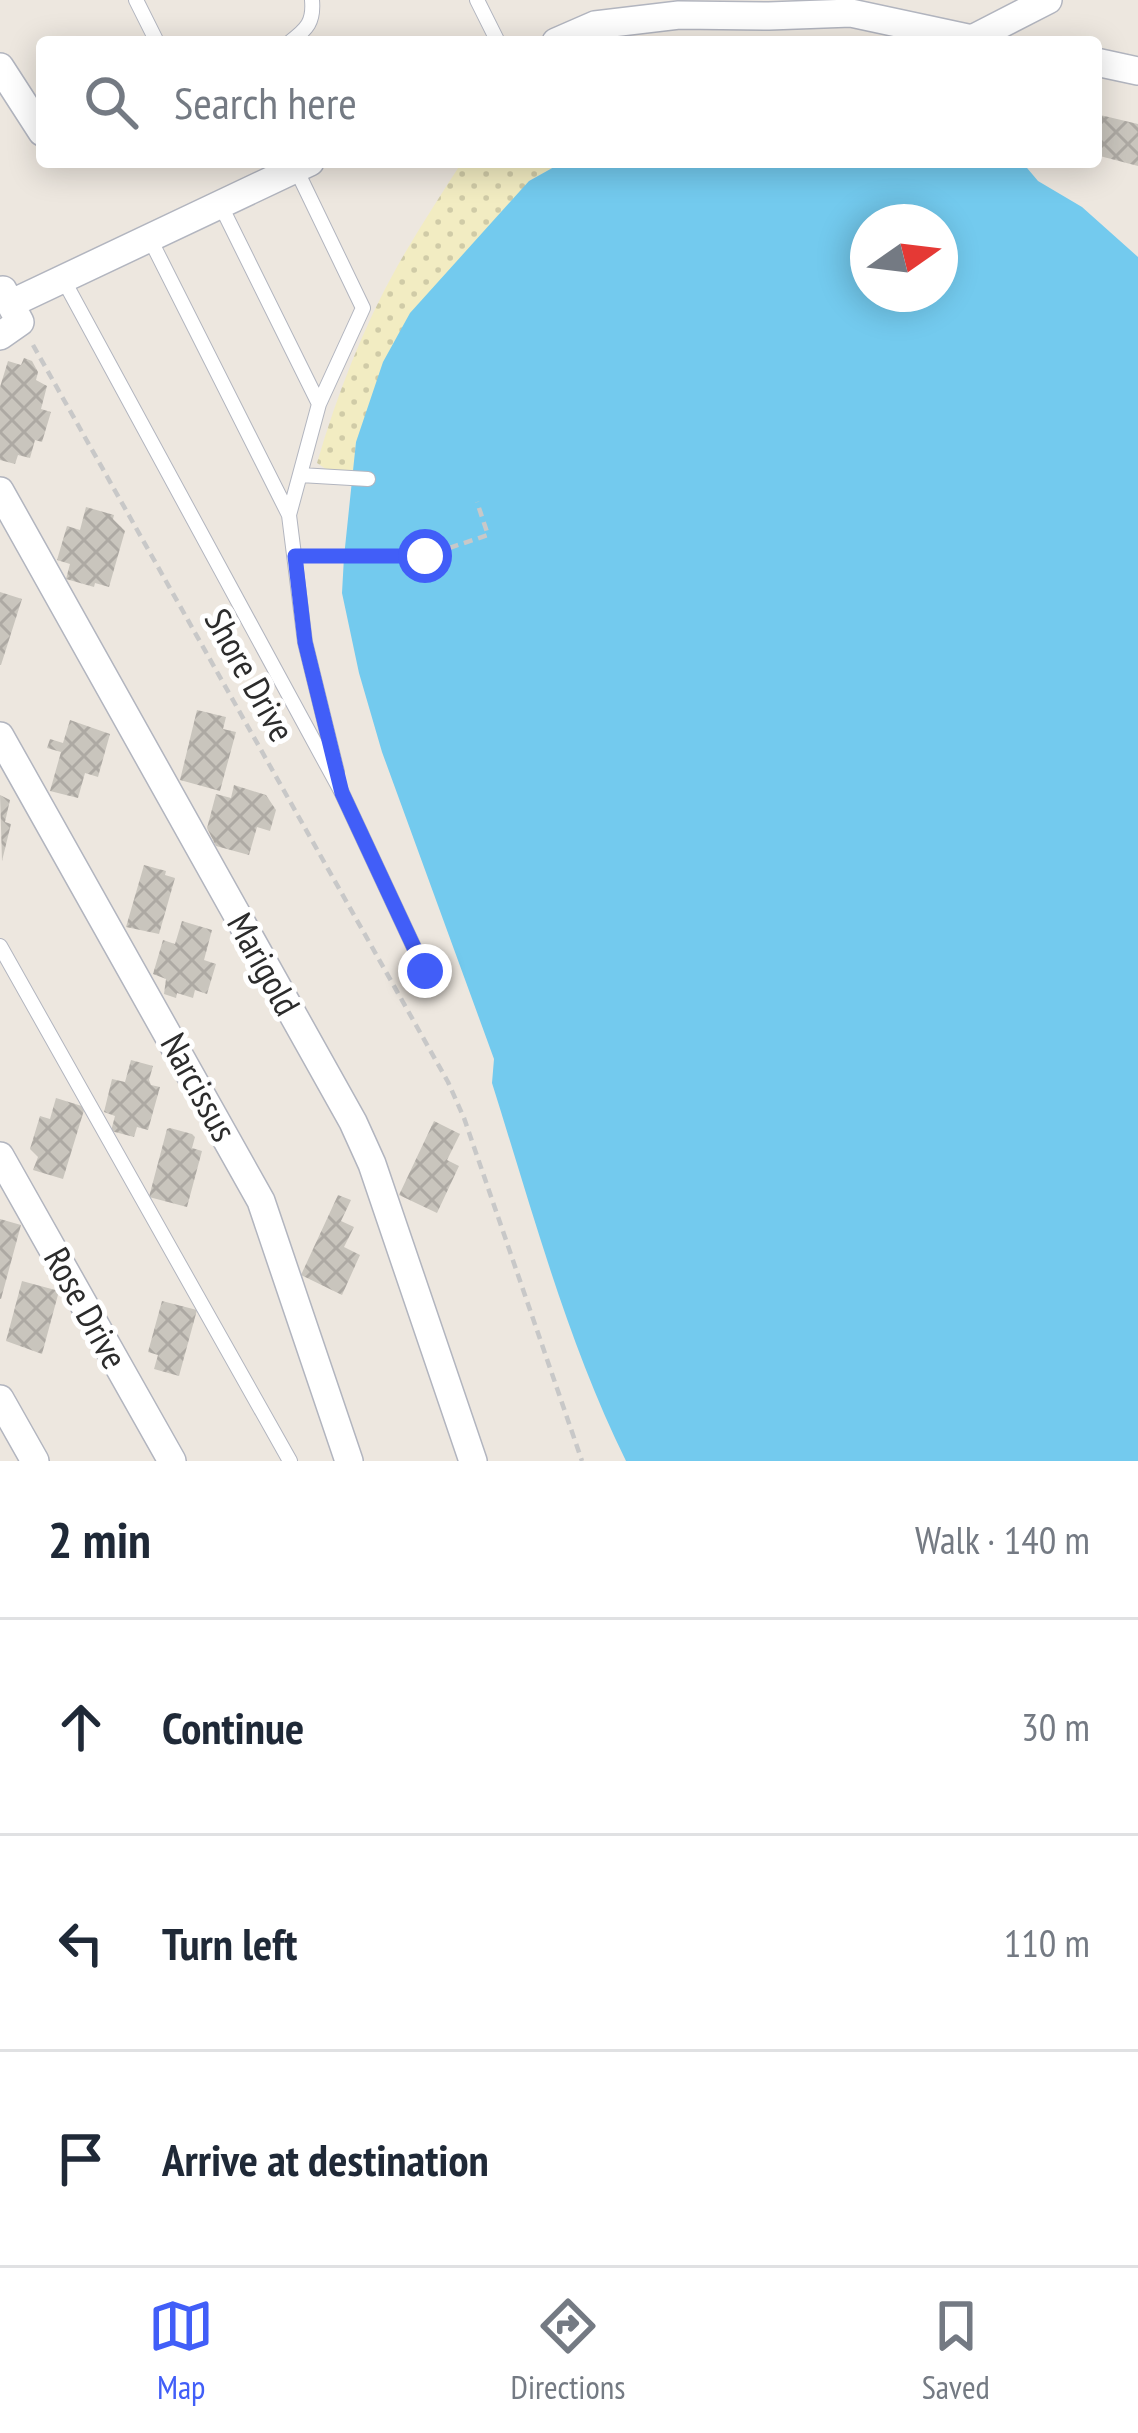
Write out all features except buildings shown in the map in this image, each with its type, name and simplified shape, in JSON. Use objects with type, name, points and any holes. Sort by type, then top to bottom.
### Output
[{"type":"street","points":[[987,36],[1048,0]]},
{"type":"street","points":[[570,36],[595,25],[675,7],[853,6],[892,11],[964,36]]},
{"type":"street","points":[[0,67],[36,123]]},
{"type":"street","points":[[8,313],[63,279],[297,168]]},
{"type":"street","name":"Marigold","points":[[0,491],[353,1122],[372,1164],[473,1461]]},
{"type":"street","name":"Narcissus","points":[[0,736],[255,1189],[349,1461]]},
{"type":"street","name":"Rose Drive","points":[[0,1156],[172,1461]]},
{"type":"street","points":[[0,1399],[35,1461]]},
{"type":"lane","points":[[136,0],[154,36]]},
{"type":"lane","points":[[298,36],[309,27],[312,0]]},
{"type":"lane","points":[[477,0],[495,36]]},
{"type":"lane","points":[[289,515],[319,404],[363,308],[304,168]]},
{"type":"lane","points":[[221,206],[319,404]]},
{"type":"lane","points":[[150,239],[289,515],[305,642],[342,793]]},
{"type":"lane","points":[[63,279],[342,793],[425,971]]},
{"type":"lane","points":[[300,476],[368,479]]},
{"type":"lane","points":[[0,946],[290,1461]]},
{"type":"path","name":"Shore Drive","points":[[8,313],[448,1082],[581,1461]]},
{"type":"path","points":[[295,556],[425,556],[488,535],[477,502]]},
{"type":"sand","points":[[458,168],[552,168],[529,181],[356,442],[353,472],[329,471],[317,463],[342,387],[398,265]]},
{"type":"water","points":[[552,168],[1027,168],[1038,181],[1082,207],[1138,257],[1138,1461],[626,1461],[552,1275],[492,1083],[494,1059],[382,752],[359,673],[342,593],[344,557],[356,442],[383,362],[410,313],[529,181]]},
{"type":"route","points":[[425,556],[295,556],[305,642],[342,793],[425,971]]}]
